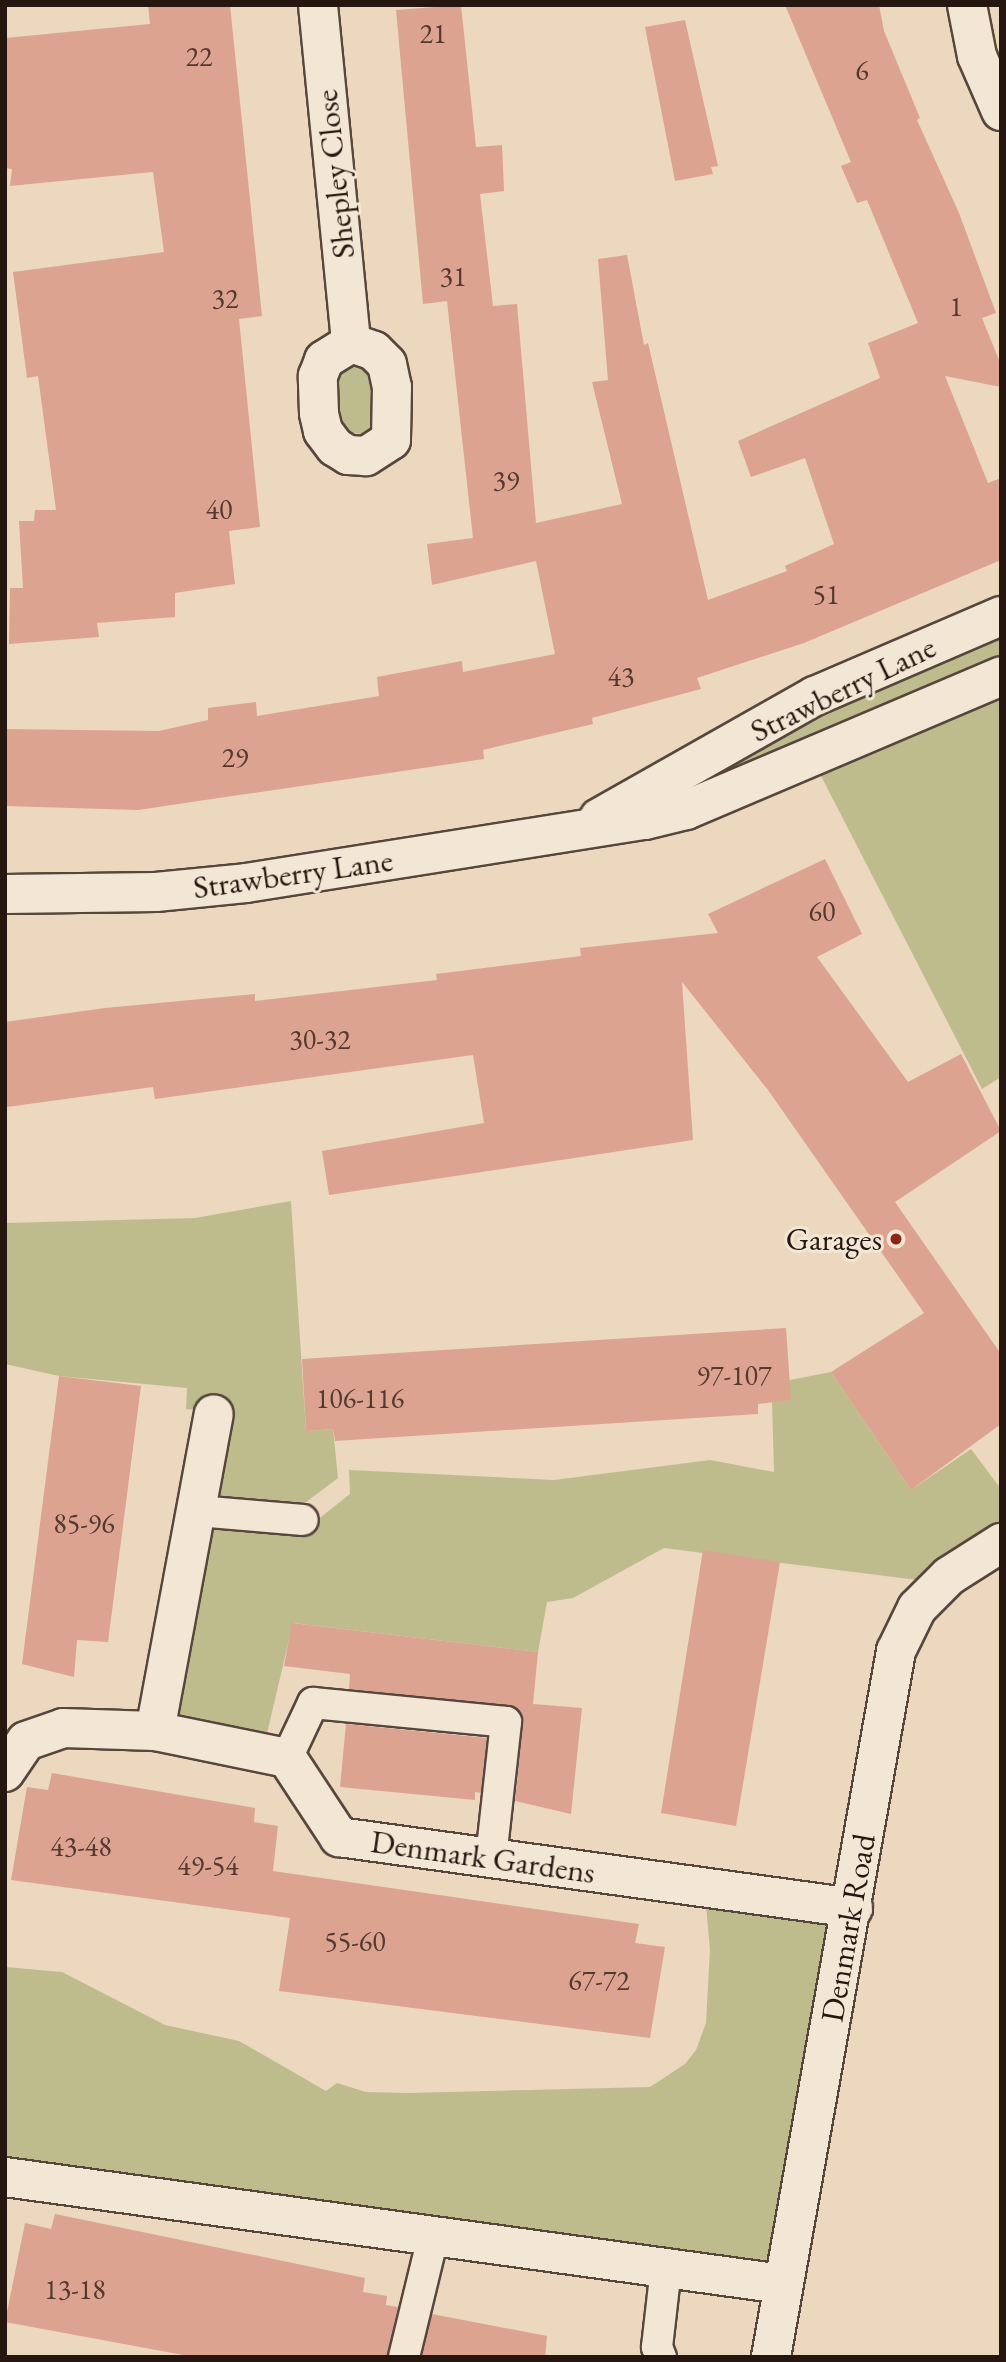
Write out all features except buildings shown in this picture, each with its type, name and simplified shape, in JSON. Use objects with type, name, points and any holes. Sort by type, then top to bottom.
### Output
[{"type":"street","name":"Shepley Close","points":[[318,5],[351,343]]},
{"type":"street","points":[[967,5],[976,56],[1001,111]]},
{"type":"street","name":"Strawberry Lane","points":[[579,830],[815,695],[1001,616]]},
{"type":"street","name":"Strawberry Lane","points":[[5,894],[156,892],[246,883],[579,830],[686,810],[1001,676]]},
{"type":"street","points":[[155,1731],[214,1414]]},
{"type":"street","name":"Denmark Road","points":[[771,2357],[782,2284],[853,1908],[896,1651],[917,1608],[949,1576],[1001,1543]]},
{"type":"street","points":[[5,1772],[26,1741],[63,1728],[155,1731],[287,1758]]},
{"type":"street","name":"Denmark Gardens","points":[[287,1758],[339,1837],[853,1908]]},
{"type":"street","points":[[5,2177],[782,2284]]},
{"type":"lane","points":[[198,1511],[303,1520]]},
{"type":"lane","points":[[287,1758],[313,1703],[506,1721],[491,1858]]},
{"type":"lane","points":[[404,2357],[433,2237]]},
{"type":"lane","points":[[661,2357],[657,2347],[666,2268]]},
{"type":"shaded area","points":[[360,361],[372,374],[376,427],[365,434],[352,433],[341,421],[338,376],[345,363]]},
{"type":"shaded area","points":[[1001,620],[1001,669],[602,822]]},
{"type":"shaded area","points":[[1001,688],[1001,1077],[982,1089],[818,770]]},
{"type":"shaded area","points":[[291,1201],[306,1431],[333,1429],[338,1478],[297,1509],[208,1501],[222,1413],[186,1409],[187,1388],[59,1376],[5,1364],[5,1223],[195,1218]]},
{"type":"shaded area","points":[[831,1372],[911,1490],[971,1449],[1001,1489],[1001,1532],[933,1582],[664,1548],[573,1598],[547,1602],[538,1652],[293,1623],[264,1746],[164,1726],[205,1518],[307,1528],[350,1494],[349,1470],[554,1480],[710,1460],[774,1472],[772,1402],[790,1380]]},
{"type":"shaded area","points":[[705,1896],[840,1917],[772,2270],[5,2163],[5,1967],[62,1972],[165,2025],[239,2041],[326,2091],[337,2083],[366,2092],[407,2093],[650,2087],[685,2064],[696,2050],[706,2023],[710,1949]]},
{"type":"place","name":"Garages","points":[[896,1239]]}]
